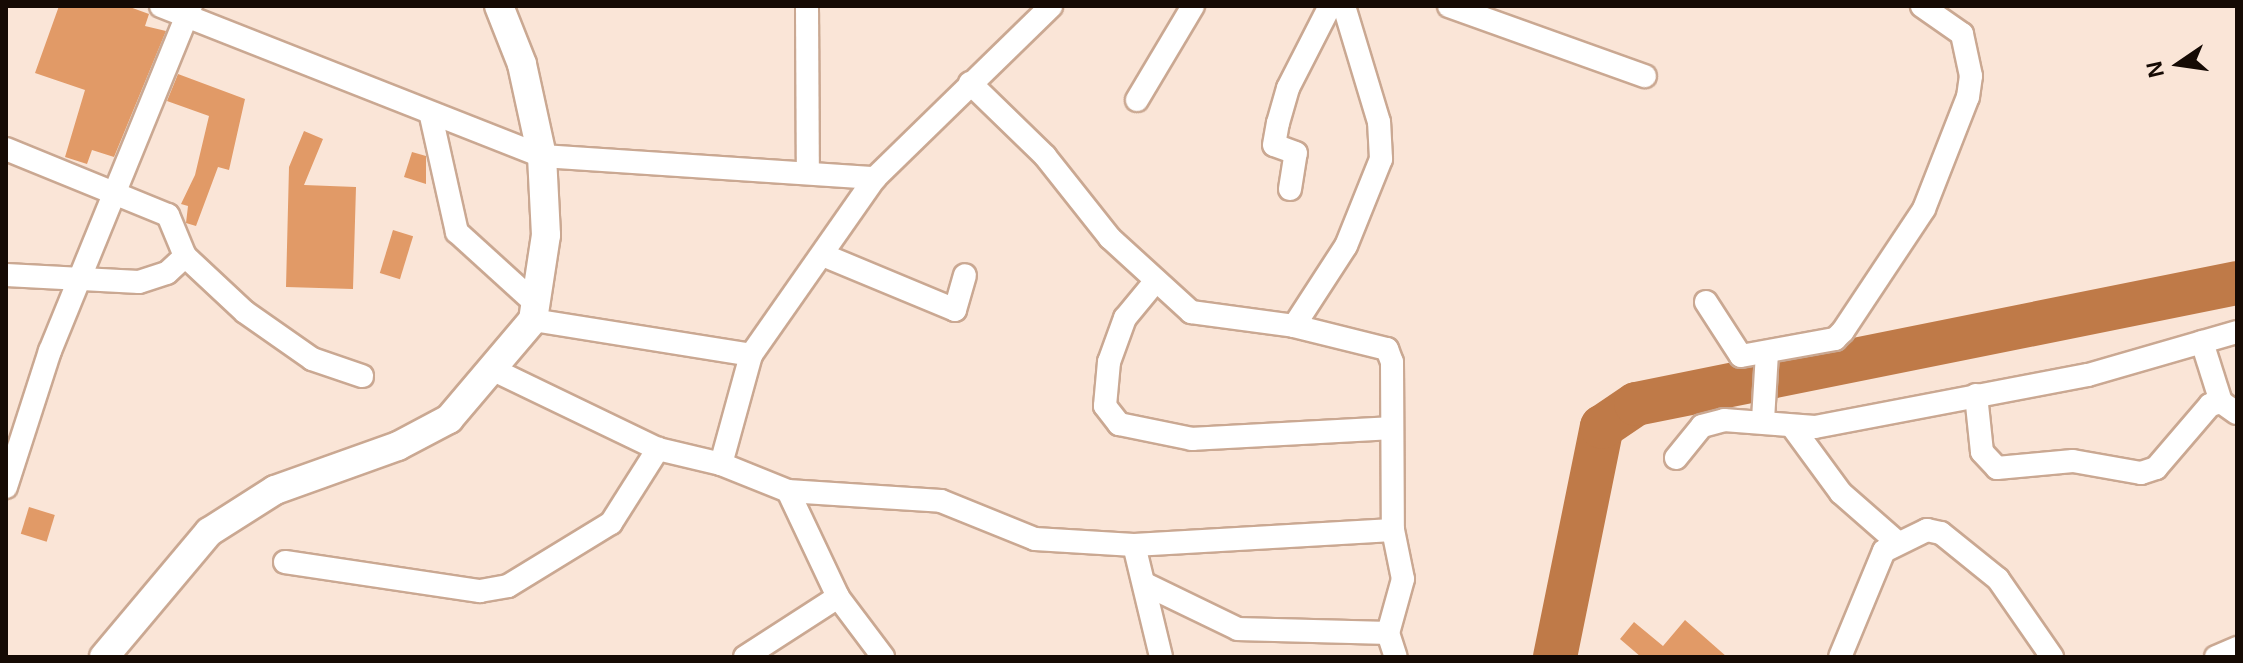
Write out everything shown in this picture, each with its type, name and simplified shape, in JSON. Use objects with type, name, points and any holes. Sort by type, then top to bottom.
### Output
[{"type":"street","points":[[161,6],[189,11],[431,116],[542,156],[875,178]]},
{"type":"street","points":[[104,657],[153,591],[209,532],[248,505],[432,430],[496,371],[535,312],[546,235],[542,156],[522,64],[499,6]]},
{"type":"street","points":[[807,6],[808,173]]},
{"type":"street","points":[[1137,100],[1193,6]]},
{"type":"street","points":[[1290,189],[1296,153],[1274,145],[1278,123],[1330,6]]},
{"type":"street","points":[[1294,326],[1346,246],[1381,159],[1377,112],[1344,6]]},
{"type":"street","points":[[1449,6],[1645,76]]},
{"type":"street","points":[[1706,302],[1736,353],[1767,355],[1835,339],[1924,209],[1971,76],[1962,34],[1922,6]]},
{"type":"street","points":[[721,464],[751,355],[875,178],[1049,7]]},
{"type":"street","points":[[6,487],[50,351],[84,278],[189,11]]},
{"type":"street","points":[[970,83],[1045,156],[1154,283],[1191,312],[1210,318],[1294,326],[1387,349],[1393,530],[1402,598],[1388,633],[1396,657]]},
{"type":"street","points":[[431,116],[457,232],[535,312],[751,355]]},
{"type":"street","points":[[6,149],[168,215],[185,256],[280,338],[312,359],[362,376]]},
{"type":"street","points":[[823,255],[955,310],[965,275]]},
{"type":"street","points":[[6,275],[139,282],[167,273],[185,256]]},
{"type":"street","points":[[1154,283],[1125,318],[1109,362],[1105,406],[1119,424],[1192,439],[1247,440],[1392,428]]},
{"type":"street","points":[[1676,458],[1702,426],[1763,418],[1794,429],[2088,375],[2237,332]]},
{"type":"street","points":[[2202,342],[2229,408]]},
{"type":"street","points":[[1763,418],[1767,355]]},
{"type":"street","points":[[496,371],[658,449],[721,464],[788,491],[941,501],[1035,539],[1134,545],[1393,530]]},
{"type":"street","points":[[1976,395],[1982,452],[1997,468],[2073,461],[2141,473],[2156,468],[2210,405],[2229,408]]},
{"type":"street","points":[[1794,429],[1841,493],[1897,542]]},
{"type":"street","points":[[285,562],[480,591],[508,586],[611,523],[658,449]]},
{"type":"street","points":[[788,491],[838,597],[883,657]]},
{"type":"street","points":[[1840,657],[1869,580],[1897,542],[1927,530],[1976,557],[2052,657]]},
{"type":"street","points":[[1134,545],[1161,657]]},
{"type":"street","points":[[1145,584],[1238,629],[1388,633]]},
{"type":"street","points":[[745,657],[838,597]]},
{"type":"street","points":[[2216,657],[2237,648]]},
{"type":"building","points":[[59,6],[127,6],[149,14],[145,26],[166,31],[114,157],[92,150],[87,164],[65,157],[85,90],[35,73]]},
{"type":"building","points":[[178,74],[245,99],[229,170],[218,167],[196,226],[186,223],[188,206],[181,204],[195,175],[209,116],[167,101]]},
{"type":"building","points":[[304,131],[323,139],[304,185],[356,187],[353,289],[286,287],[289,167]]},
{"type":"building","points":[[412,152],[426,156],[426,184],[404,177]]},
{"type":"building","points":[[393,230],[413,236],[400,279],[380,273]]},
{"type":"building","points":[[29,507],[55,515],[47,542],[21,534]]},
{"type":"building","points":[[1685,620],[1727,657],[1641,657],[1620,639],[1634,622],[1663,646]]},
{"type":"waterway","points":[[1555,657],[1602,427],[1636,404],[2237,283]]}]
